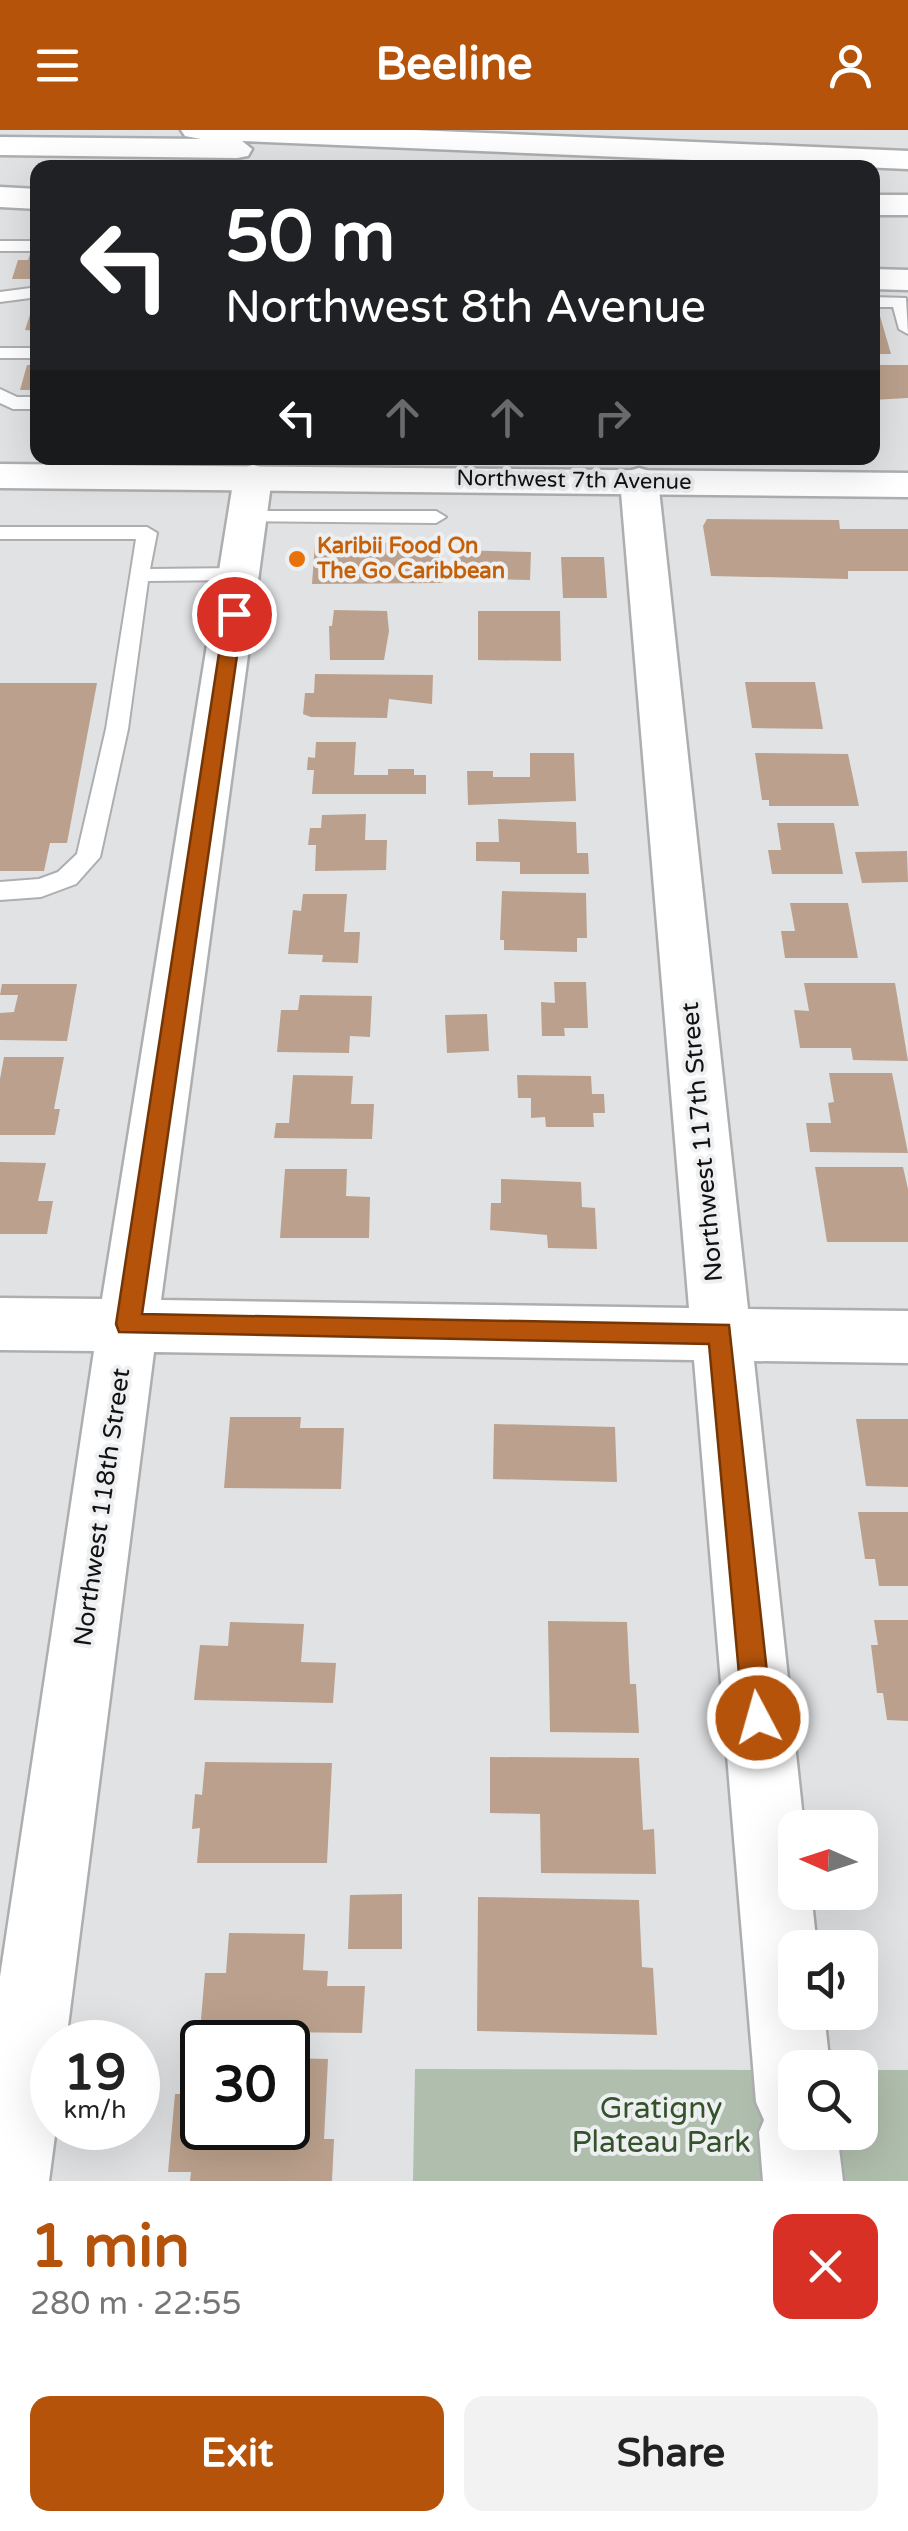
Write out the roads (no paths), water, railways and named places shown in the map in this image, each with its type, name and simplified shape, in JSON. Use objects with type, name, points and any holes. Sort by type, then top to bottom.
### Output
[{"type":"main road","points":[[196,130],[908,160]]},
{"type":"main road","points":[[727,130],[908,139]]},
{"type":"main road","points":[[0,146],[317,151],[514,160]]},
{"type":"main road","points":[[880,176],[908,178]]},
{"type":"main road","points":[[0,198],[30,199]]},
{"type":"main road","points":[[880,205],[908,205]]},
{"type":"main road","points":[[880,279],[908,280]]},
{"type":"main road","points":[[0,438],[30,438]]},
{"type":"main road","points":[[353,478],[400,465]]},
{"type":"main road","points":[[639,480],[691,465]]},
{"type":"main road","name":"Northwest 7th Avenue","points":[[0,476],[250,497],[353,478],[908,484]]},
{"type":"main road","name":"Northwest 117th Street","points":[[639,480],[790,2050]]},
{"type":"main road","name":"Northwest 118th Street","points":[[8,2181],[128,1324],[250,497]]},
{"type":"main road","points":[[0,1324],[908,1337]]},
{"type":"main road","points":[[800,2150],[803,2181]]},
{"type":"lane","points":[[0,246],[30,246]]},
{"type":"lane","points":[[0,296],[30,293]]},
{"type":"lane","points":[[880,302],[900,302],[908,328]]},
{"type":"lane","points":[[0,376],[3,353],[30,353]]},
{"type":"lane","points":[[0,395],[13,403],[30,403]]},
{"type":"lane","points":[[351,517],[353,478]]},
{"type":"lane","points":[[250,497],[351,517],[436,517]]},
{"type":"lane","points":[[0,532],[146,533],[116,728],[88,856],[67,878],[41,888],[0,891]]},
{"type":"lane","points":[[139,574],[240,574]]},
{"type":"place","name":"Karibii Food On The Go Caribbean","points":[[297,559]]},
{"type":"park label","name":"Gratigny Plateau Park","points":[[661,2125]]}]
